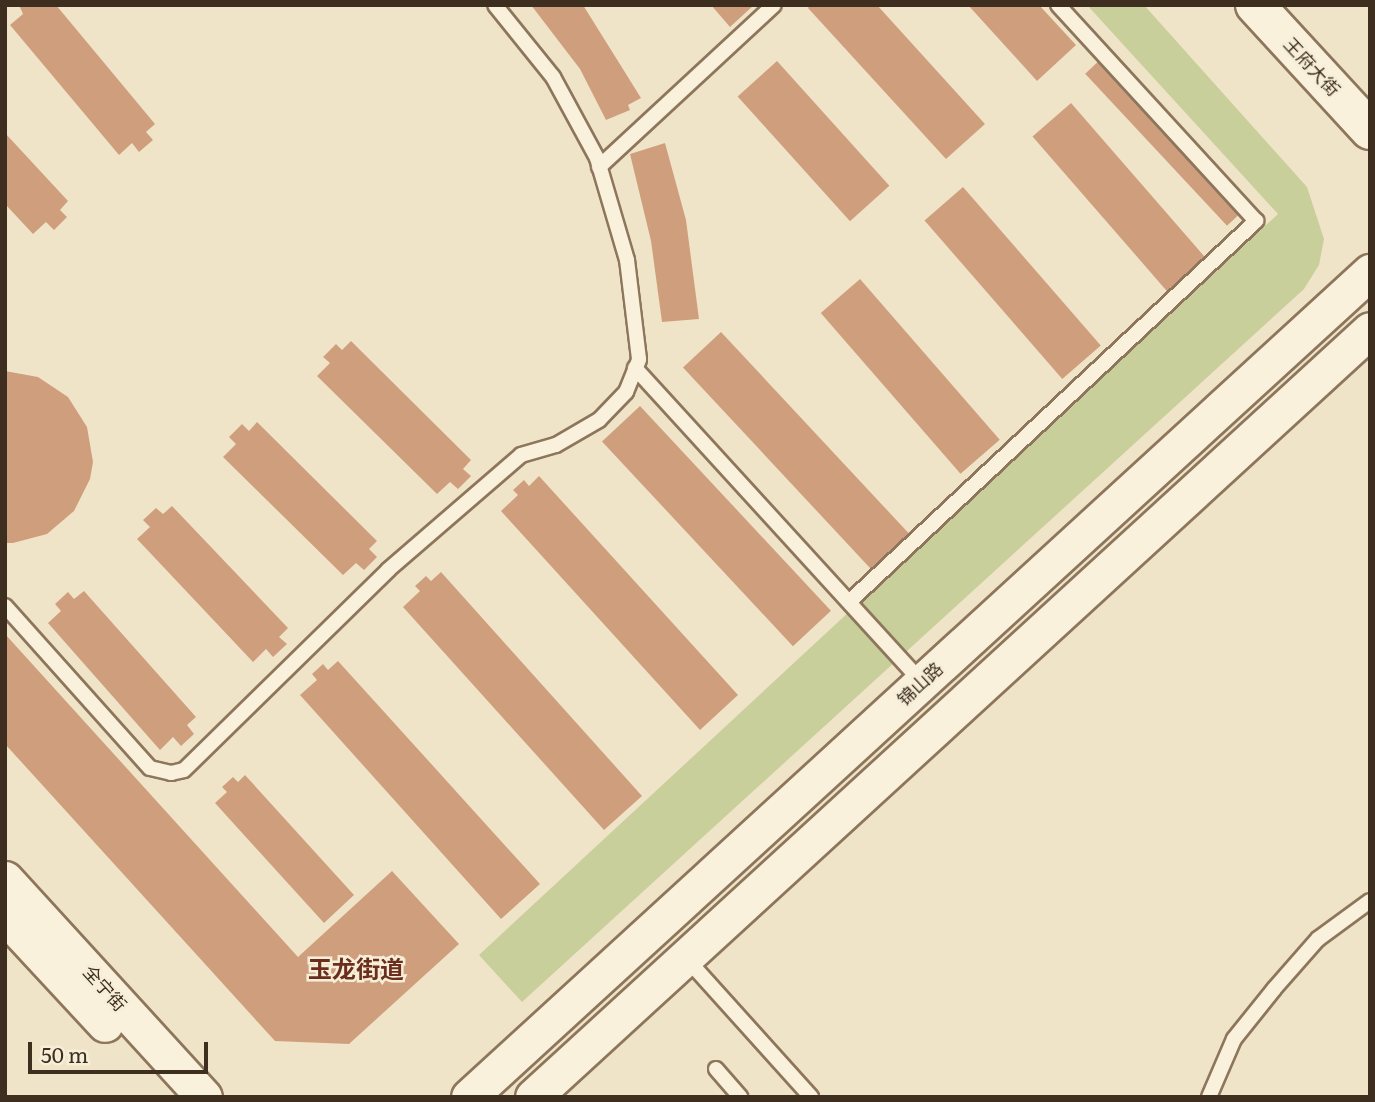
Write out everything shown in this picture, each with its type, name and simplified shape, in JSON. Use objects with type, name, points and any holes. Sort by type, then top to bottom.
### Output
[{"type":"main road","name":"王府大街","points":[[1255,5],[1370,130]]},
{"type":"street","name":"锦山路","points":[[470,1097],[1370,272]]},
{"type":"street","points":[[533,1097],[1370,330]]},
{"type":"street","name":"全宁街","points":[[5,879],[204,1097]]},
{"type":"street","name":"全宁街","points":[[5,916],[171,1097]]},
{"type":"lane","points":[[5,606],[150,768],[171,773],[184,770],[387,570],[521,455],[556,444],[599,420],[626,392],[639,359],[627,260],[599,167],[553,77],[495,5]]},
{"type":"lane","points":[[599,167],[774,5]]},
{"type":"lane","points":[[849,602],[1256,221],[1058,5]]},
{"type":"lane","points":[[635,368],[922,682]]},
{"type":"lane","points":[[1209,1097],[1234,1039],[1274,989],[1318,939],[1370,901]]},
{"type":"lane","points":[[685,957],[811,1097]]},
{"type":"lane","points":[[716,1069],[740,1097]]},
{"type":"green space","points":[[1087,5],[1144,5],[1307,187],[1324,239],[1319,265],[1304,289],[522,1002],[479,955],[1278,214]]},
{"type":"building","points":[[19,5],[56,5],[155,124],[146,132],[153,140],[139,152],[132,143],[119,155],[10,25],[23,14]]},
{"type":"building","points":[[531,5],[583,5],[641,98],[628,105],[630,110],[606,120],[580,69]]},
{"type":"building","points":[[711,5],[754,5],[730,27]]},
{"type":"building","points":[[810,5],[877,5],[985,124],[946,159],[808,8]]},
{"type":"building","points":[[968,5],[1039,5],[1076,45],[1037,81]]},
{"type":"building","points":[[1102,58],[1244,210],[1227,226],[1085,74]]},
{"type":"building","points":[[777,61],[889,186],[850,221],[738,96]]},
{"type":"building","points":[[1071,103],[1205,258],[1167,291],[1033,136]]},
{"type":"building","points":[[5,133],[68,201],[60,210],[67,217],[54,230],[46,222],[33,234],[5,204]]},
{"type":"building","points":[[665,143],[686,220],[699,319],[662,322],[651,241],[630,154]]},
{"type":"building","points":[[963,187],[1101,345],[1062,379],[925,220]]},
{"type":"building","points":[[860,279],[1000,440],[960,474],[821,313]]},
{"type":"building","points":[[721,332],[911,536],[873,572],[683,367]]},
{"type":"building","points":[[351,341],[471,460],[463,469],[471,476],[458,489],[450,482],[437,494],[317,376],[330,363],[323,357],[336,344],[342,350]]},
{"type":"building","points":[[5,371],[38,377],[68,397],[87,427],[93,462],[90,479],[74,511],[47,534],[13,543],[5,543]]},
{"type":"building","points":[[640,406],[831,611],[793,646],[602,441]]},
{"type":"building","points":[[257,422],[377,541],[369,549],[377,557],[364,570],[356,563],[343,575],[223,457],[236,444],[229,437],[242,424],[249,431]]},
{"type":"building","points":[[539,476],[738,695],[700,730],[501,511],[518,495],[513,490],[524,480],[529,486]]},
{"type":"building","points":[[172,506],[288,628],[279,637],[287,644],[273,657],[266,649],[253,662],[137,539],[150,527],[143,520],[156,508],[163,514]]},
{"type":"building","points":[[441,572],[642,796],[604,830],[403,607],[420,591],[415,586],[426,576],[431,581]]},
{"type":"building","points":[[84,591],[196,717],[187,725],[194,734],[181,746],[173,737],[160,750],[48,623],[61,611],[55,604],[68,592],[74,599]]},
{"type":"building","points":[[5,634],[298,957],[392,871],[459,944],[349,1044],[275,1041],[5,744]]},
{"type":"building","points":[[338,661],[540,884],[501,919],[300,695],[317,680],[312,674],[323,664],[328,670]]},
{"type":"building","points":[[245,775],[354,895],[324,923],[215,803],[227,792],[222,787],[233,777],[238,782]]},
{"type":"district","name":"玉龙街道","points":[[356,968]]}]
